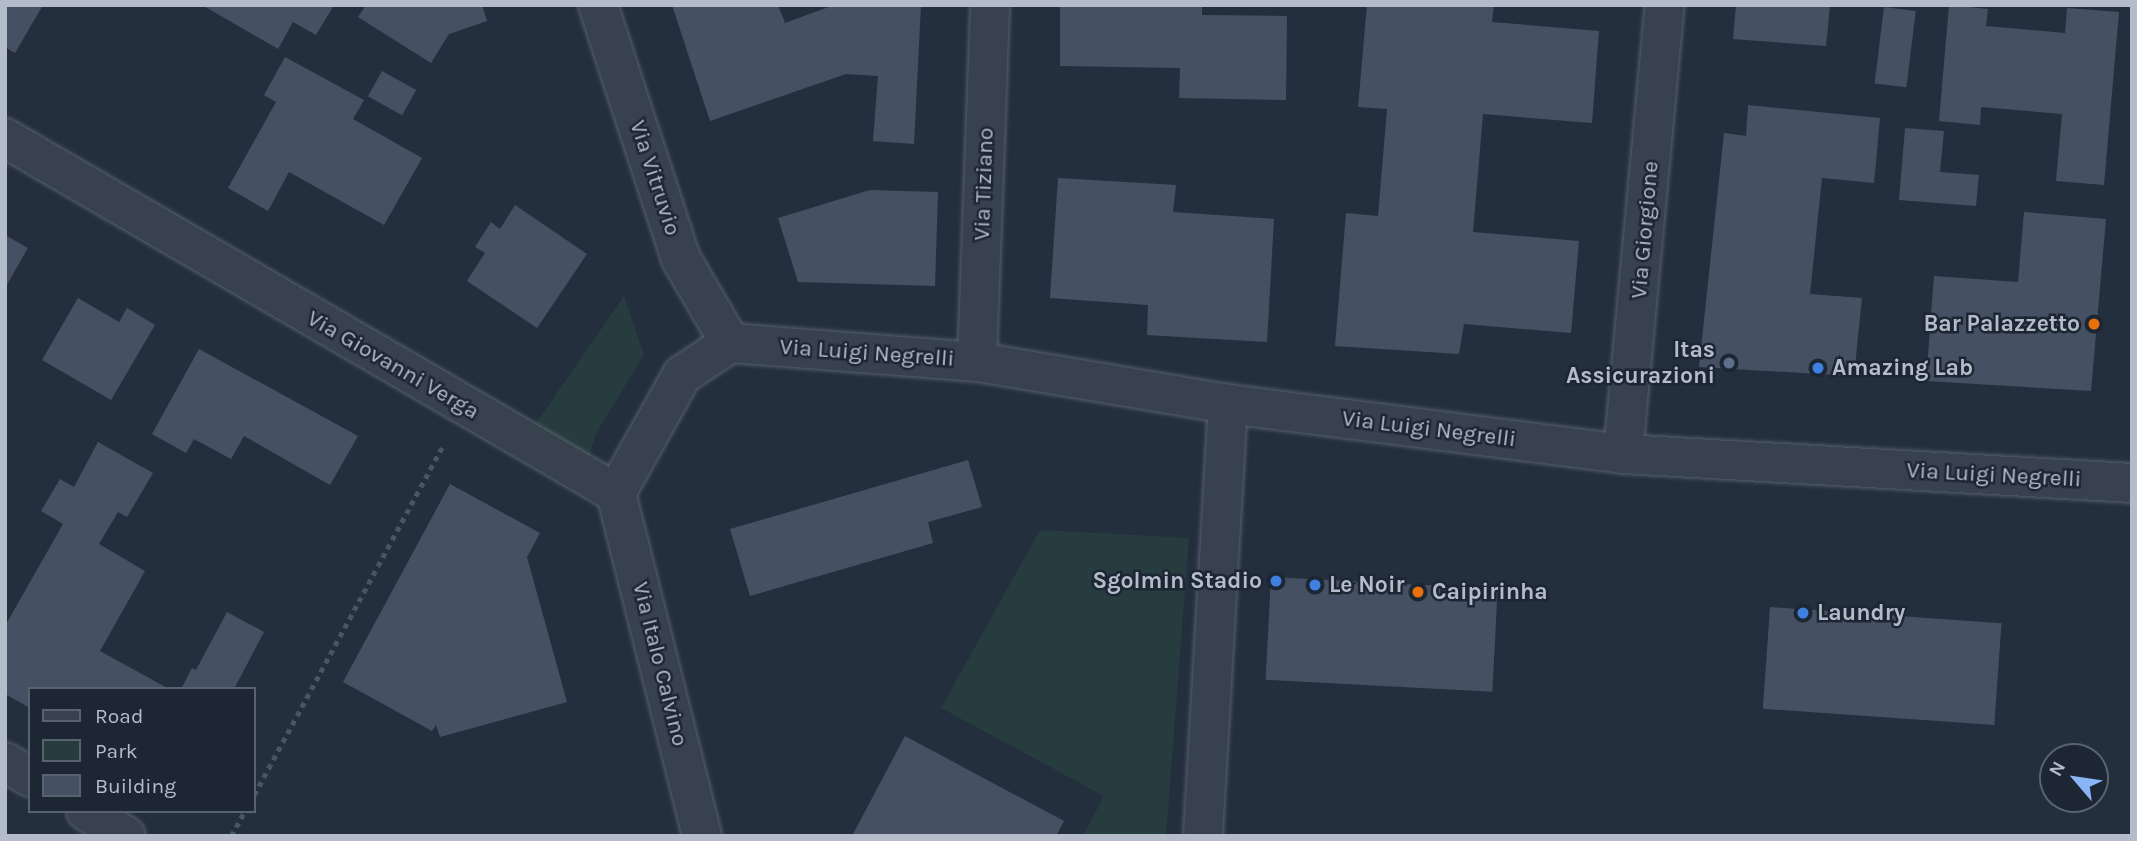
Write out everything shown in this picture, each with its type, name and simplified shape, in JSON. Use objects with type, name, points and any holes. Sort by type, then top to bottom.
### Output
[{"type":"street","name":"Via Vitruvio","points":[[598,5],[681,259],[730,343]]},
{"type":"street","name":"Via Tiziano","points":[[977,362],[990,5]]},
{"type":"street","name":"Via Giorgione","points":[[1623,454],[1665,5]]},
{"type":"street","name":"Via Giovanni Verga","points":[[5,138],[616,493]]},
{"type":"street","name":"Via Luigi Negrelli","points":[[730,343],[977,362],[1228,404],[1623,454],[2132,483]]},
{"type":"street","points":[[616,493],[682,375],[730,343]]},
{"type":"street","points":[[1203,836],[1228,404]]},
{"type":"street","name":"Via Italo Calvino","points":[[616,493],[702,836]]},
{"type":"street","points":[[5,762],[28,776]]},
{"type":"street","points":[[89,813],[126,836]]},
{"type":"path","points":[[256,790],[450,435]]},
{"type":"path","points":[[231,836],[244,813]]},
{"type":"green space","points":[[624,296],[644,355],[596,433],[587,464],[530,432]]},
{"type":"green space","points":[[1040,530],[1189,538],[1166,836],[1083,836],[1104,796],[941,708]]},
{"type":"building","points":[[5,5],[43,5],[15,53],[5,47]]},
{"type":"building","points":[[202,5],[334,5],[316,35],[293,22],[278,49]]},
{"type":"building","points":[[366,5],[482,5],[487,21],[449,34],[431,63],[358,17]]},
{"type":"building","points":[[672,5],[778,5],[785,23],[834,5],[921,5],[914,144],[873,141],[878,76],[846,74],[710,121]]},
{"type":"building","points":[[1060,5],[1202,5],[1202,15],[1287,16],[1286,100],[1179,98],[1180,68],[1060,66]]},
{"type":"building","points":[[1367,5],[1494,5],[1492,22],[1599,31],[1592,123],[1483,114],[1473,232],[1579,241],[1571,333],[1464,324],[1459,354],[1335,346],[1346,213],[1378,216],[1387,109],[1358,107]]},
{"type":"building","points":[[1736,5],[1830,5],[1826,46],[1733,39]]},
{"type":"building","points":[[1949,5],[1988,9],[1986,26],[2065,33],[2067,8],[2119,12],[2104,185],[2056,181],[2062,114],[1981,107],[1980,125],[1939,121]]},
{"type":"building","points":[[1884,7],[1916,11],[1906,87],[1875,83]]},
{"type":"building","points":[[285,57],[364,100],[353,119],[422,158],[384,225],[289,172],[268,211],[228,188],[276,102],[264,95]]},
{"type":"building","points":[[382,71],[416,90],[402,115],[368,96]]},
{"type":"building","points":[[1748,105],[1880,118],[1874,183],[1822,178],[1810,294],[1862,298],[1854,376],[1699,367],[1724,133],[1746,136]]},
{"type":"building","points":[[1905,128],[1944,131],[1940,172],[1979,175],[1976,206],[1899,200]]},
{"type":"building","points":[[1058,178],[1176,185],[1173,212],[1274,219],[1267,342],[1147,335],[1148,305],[1050,298]]},
{"type":"building","points":[[870,190],[938,192],[935,286],[798,282],[778,218]]},
{"type":"building","points":[[515,205],[587,254],[537,328],[467,281],[485,253],[475,247],[491,222],[500,229]]},
{"type":"building","points":[[2024,212],[2106,219],[2091,391],[1926,381],[1934,276],[2018,282]]},
{"type":"building","points":[[5,235],[28,248],[5,288]]},
{"type":"building","points":[[78,298],[119,322],[127,308],[155,325],[111,400],[42,360]]},
{"type":"building","points":[[199,349],[358,436],[330,485],[244,436],[231,459],[194,439],[186,453],[152,434]]},
{"type":"building","points":[[98,442],[153,473],[127,517],[118,512],[99,544],[145,571],[100,651],[165,687],[28,687],[28,707],[5,694],[5,626],[63,524],[41,511],[60,479],[74,487]]},
{"type":"building","points":[[968,460],[982,507],[928,522],[933,543],[750,596],[730,529]]},
{"type":"building","points":[[450,484],[540,533],[527,557],[567,702],[440,737],[436,725],[432,731],[343,682]]},
{"type":"building","points":[[1271,577],[1498,589],[1492,692],[1266,680]]},
{"type":"building","points":[[1770,607],[2001,623],[1994,725],[1763,709]]},
{"type":"building","points":[[227,612],[264,632],[235,687],[182,687],[192,668],[196,670]]},
{"type":"building","points":[[905,736],[1064,821],[1056,836],[852,836]]},
{"type":"place","name":"Bar Palazzetto","points":[[2094,324]]},
{"type":"place","name":"Itas Assicurazioni","points":[[1729,363]]},
{"type":"place","name":"Amazing Lab","points":[[1818,368]]},
{"type":"place","name":"Sgolmin Stadio","points":[[1276,581]]},
{"type":"place","name":"Le Noir","points":[[1315,585]]},
{"type":"place","name":"Caipirinha","points":[[1418,592]]},
{"type":"place","name":"Laundry","points":[[1803,613]]}]
